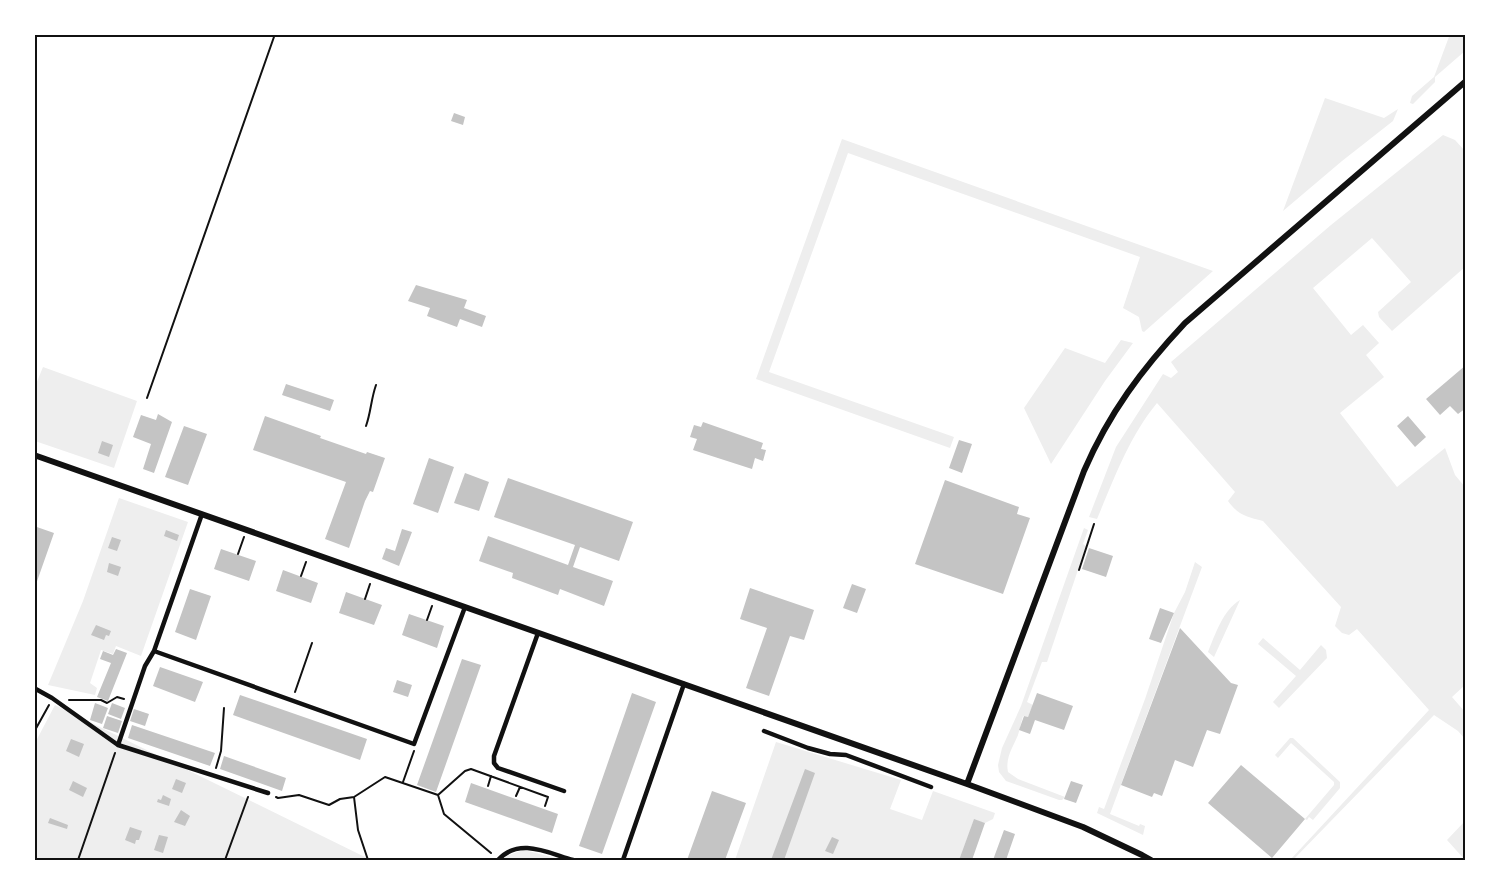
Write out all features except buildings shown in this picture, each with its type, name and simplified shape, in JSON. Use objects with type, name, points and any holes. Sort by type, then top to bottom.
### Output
[{"type":"street","points":[[967,784],[1084,471],[1096,443],[1130,386],[1185,324],[1466,81]]},
{"type":"street","points":[[34,454],[967,784],[1083,827],[1151,861]]},
{"type":"lane","points":[[118,745],[132,701],[145,666],[154,651],[202,514]]},
{"type":"lane","points":[[154,651],[414,744],[465,607]]},
{"type":"lane","points":[[538,633],[494,756],[494,763],[498,768],[564,791]]},
{"type":"lane","points":[[623,861],[684,684]]},
{"type":"lane","points":[[34,688],[55,700],[118,745],[268,793]]},
{"type":"lane","points":[[764,731],[808,748],[830,754],[846,755],[931,787]]},
{"type":"lane","points":[[498,860],[518,847],[528,847],[573,861]]},
{"type":"path","points":[[147,398],[275,34]]},
{"type":"path","points":[[366,426],[370,414],[370,402],[376,385]]},
{"type":"path","points":[[1079,570],[1095,524]]},
{"type":"path","points":[[238,555],[244,537]]},
{"type":"path","points":[[301,576],[307,559]]},
{"type":"path","points":[[364,599],[370,582]]},
{"type":"path","points":[[427,620],[433,603]]},
{"type":"path","points":[[293,700],[312,643]]},
{"type":"path","points":[[34,732],[55,700],[87,699],[107,703],[117,697],[132,701]]},
{"type":"path","points":[[213,776],[221,751],[224,708]]},
{"type":"path","points":[[403,783],[415,751],[414,744]]},
{"type":"path","points":[[78,861],[118,745]]},
{"type":"path","points":[[438,795],[465,771],[471,769],[548,797],[545,806]]},
{"type":"path","points":[[488,786],[491,776]]},
{"type":"path","points":[[268,793],[278,798],[299,795],[329,805],[340,799],[354,797],[385,777],[438,795]]},
{"type":"path","points":[[516,796],[520,787]]},
{"type":"path","points":[[225,861],[251,788]]},
{"type":"path","points":[[438,795],[444,814],[498,860]]},
{"type":"path","points":[[354,797],[358,830],[368,861]]},
{"type":"shaded area","points":[[1450,34],[1465,35],[1465,51],[1435,77],[1435,82],[1413,104],[1410,103],[1412,96],[1434,77]]},
{"type":"shaded area","points":[[1325,98],[1384,118],[1398,109],[1393,121],[1283,211]]},
{"type":"shaded area","points":[[1443,135],[1455,140],[1465,151],[1465,267],[1392,331],[1379,317],[1378,312],[1411,282],[1372,238],[1313,288],[1351,335],[1363,325],[1379,343],[1366,355],[1384,377],[1340,413],[1397,487],[1445,448],[1455,475],[1465,487],[1465,685],[1452,697],[1465,712],[1465,739],[1458,731],[1434,715],[1293,860],[1291,859],[1429,710],[1357,629],[1349,635],[1342,633],[1335,626],[1341,607],[1263,521],[1243,515],[1232,506],[1228,501],[1235,492],[1157,403],[1130,444],[1097,519],[1089,517],[1116,447],[1163,374],[1171,378],[1178,372],[1171,362],[1331,225]]},
{"type":"shaded area","points":[[842,139],[1213,271],[1144,332],[1139,317],[1123,308],[1140,257],[848,153],[769,372],[954,437],[950,448],[756,379]]},
{"type":"shaded area","points":[[1121,340],[1133,343],[1105,381],[1051,464],[1024,408],[1065,348],[1105,363]]},
{"type":"shaded area","points":[[43,367],[137,401],[114,468],[35,441],[34,389]]},
{"type":"shaded area","points":[[119,498],[188,522],[141,656],[116,646],[113,654],[101,650],[90,683],[97,688],[95,695],[48,685],[83,601]]},
{"type":"shaded area","points":[[1084,528],[1088,530],[1083,544],[1086,546],[1047,662],[1042,662],[1027,702],[1033,705],[1028,717],[1023,716],[1008,762],[1008,772],[1018,779],[1065,797],[1059,800],[1006,781],[999,772],[998,765],[1002,748],[1021,706]]},
{"type":"shaded area","points":[[1195,562],[1202,567],[1110,814],[1139,826],[1140,824],[1145,826],[1143,835],[1097,813],[1099,807],[1104,809],[1174,613],[1185,592]]},
{"type":"shaded area","points":[[1240,600],[1214,657],[1208,652],[1217,631],[1224,616]]},
{"type":"shaded area","points":[[1263,638],[1300,670],[1321,645],[1326,650],[1327,658],[1279,708],[1273,702],[1296,676],[1258,644]]},
{"type":"shaded area","points":[[55,705],[371,860],[35,860],[35,743]]},
{"type":"shaded area","points":[[1290,738],[1293,738],[1340,782],[1340,788],[1313,820],[1309,817],[1305,819],[1334,785],[1334,782],[1291,743],[1278,758],[1275,755]]},
{"type":"shaded area","points":[[776,742],[901,780],[890,809],[922,820],[933,791],[995,813],[993,819],[985,823],[974,820],[959,860],[735,860]]},
{"type":"shaded area","points":[[1465,821],[1465,860],[1447,840]]},
{"type":"shaded area","points":[[523,850],[563,860],[501,860]]}]
